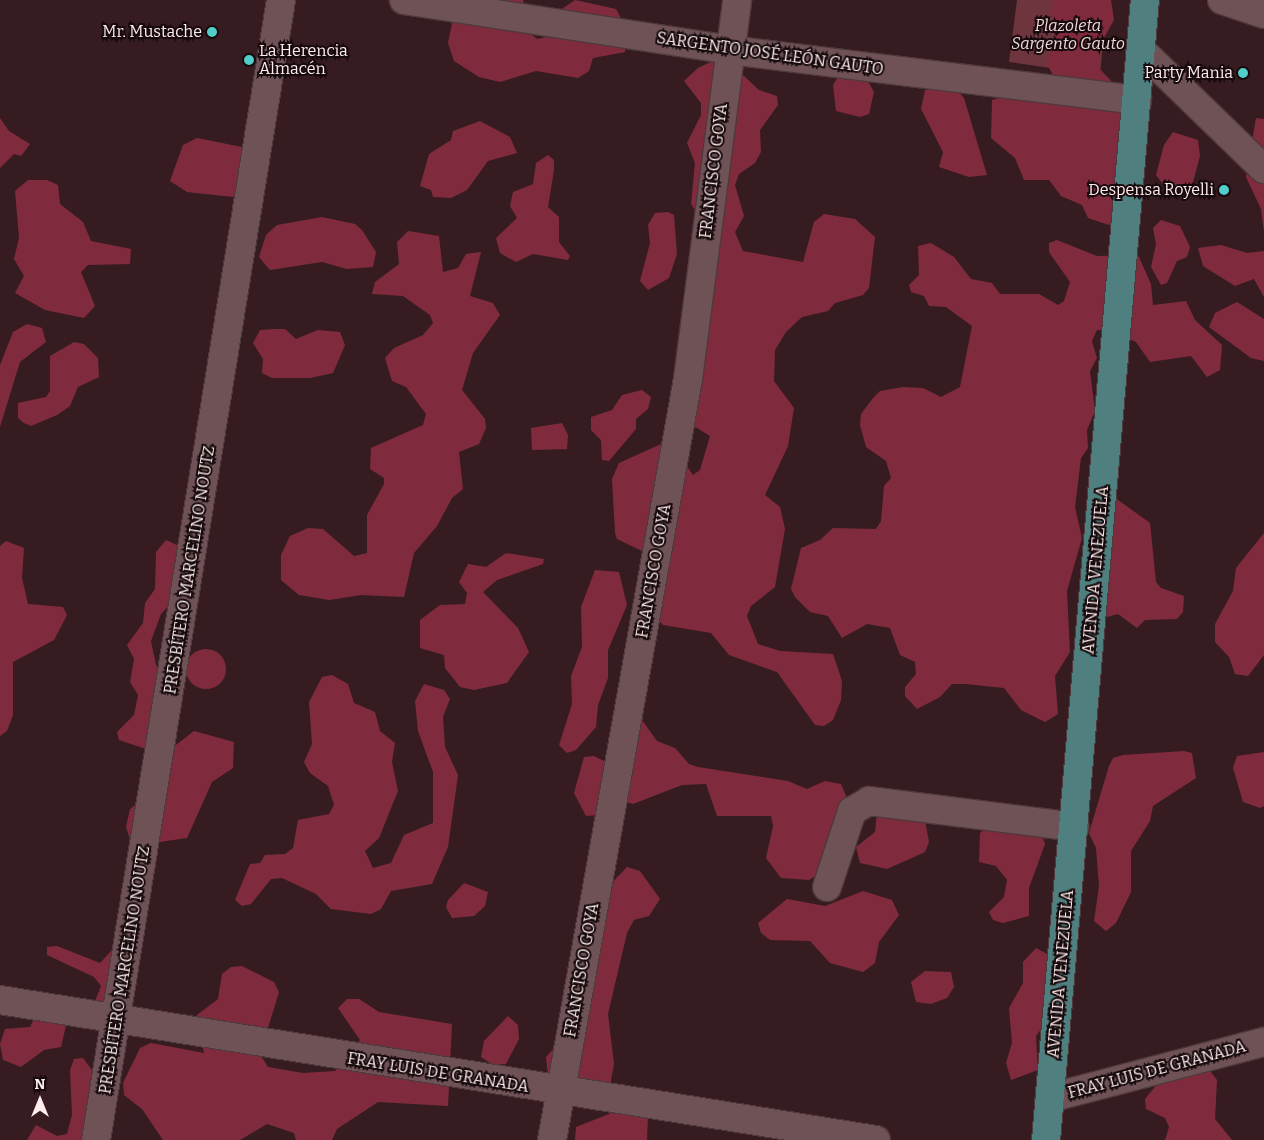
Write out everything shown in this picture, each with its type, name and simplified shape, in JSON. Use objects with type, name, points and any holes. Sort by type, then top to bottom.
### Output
[{"type":"main road","name":"AVENIDA VENEZUELA","points":[[1046,1140],[1145,0]]},
{"type":"street","name":"PRESBÍTERO MARCELINO NOUTZ","points":[[96,1140],[118,1019],[281,0]]},
{"type":"street","name":"SARGENTO JOSÉ LEÓN GAUTO","points":[[404,0],[730,50],[1136,100]]},
{"type":"street","name":"FRANCISCO GOYA","points":[[552,1140],[688,379],[737,0]]},
{"type":"street","points":[[1222,0],[1264,14]]},
{"type":"street","points":[[1141,50],[1264,169]]},
{"type":"street","points":[[827,887],[852,811],[869,801],[1074,827]]},
{"type":"street","name":"FRAY LUIS DE GRANADA","points":[[0,1000],[560,1093],[876,1140]]},
{"type":"street","name":"FRAY LUIS DE GRANADA","points":[[1050,1098],[1264,1042]]},
{"type":"green space","points":[[484,0],[523,0],[532,35],[537,39],[556,35],[562,9],[575,0],[616,9],[628,31],[625,52],[593,58],[589,71],[578,78],[536,71],[500,82],[479,77],[454,61],[448,43],[453,19]]},
{"type":"green space","name":"Plazoleta Sargento Gauto","points":[[1017,0],[1107,0],[1100,75],[1009,62]]},
{"type":"green space","points":[[1053,0],[1111,0],[1114,20],[1099,47],[1100,69],[1114,84],[1144,180],[1120,220],[1109,225],[1088,218],[1082,205],[1061,196],[1049,180],[1024,180],[1015,158],[991,138],[992,100],[1056,81],[1047,64],[1056,35],[1050,12]]},
{"type":"green space","points":[[715,60],[728,61],[759,90],[777,96],[778,105],[760,130],[761,152],[755,163],[739,174],[735,185],[744,216],[735,232],[743,251],[803,262],[814,222],[824,214],[855,219],[875,237],[869,288],[863,295],[835,303],[828,311],[802,317],[786,332],[775,350],[774,381],[794,408],[788,446],[765,495],[780,507],[785,529],[775,587],[751,606],[747,616],[758,644],[780,651],[833,654],[842,681],[841,700],[833,720],[824,726],[815,725],[777,672],[729,655],[711,633],[663,625],[655,616],[644,552],[617,539],[615,533],[612,479],[619,463],[661,444],[672,445],[693,475],[700,470],[710,436],[689,423],[697,213],[691,204],[695,163],[687,143],[701,115],[701,103],[684,81],[698,68]]},
{"type":"green space","points":[[838,77],[866,78],[874,92],[869,114],[860,117],[836,111],[833,85]]},
{"type":"green space","points":[[939,88],[957,90],[964,98],[987,175],[969,177],[939,167],[943,152],[921,109],[925,90]]},
{"type":"green space","points":[[0,118],[9,131],[30,144],[21,156],[14,154],[0,168]]},
{"type":"green space","points":[[1256,118],[1264,119],[1264,232],[1261,209],[1246,177]]},
{"type":"green space","points":[[480,121],[510,137],[517,153],[488,161],[467,190],[451,198],[433,197],[431,190],[420,186],[429,154],[451,140],[453,131]]},
{"type":"green space","points":[[1173,132],[1198,140],[1200,156],[1192,186],[1169,192],[1156,175],[1164,145]]},
{"type":"green space","points":[[197,138],[247,148],[240,192],[233,197],[187,192],[170,181],[183,145]]},
{"type":"green space","points":[[548,155],[554,160],[554,170],[548,207],[559,217],[559,242],[570,256],[568,260],[533,254],[516,262],[500,253],[496,238],[517,218],[510,206],[513,192],[533,184],[536,163]]},
{"type":"green space","points":[[28,180],[47,180],[58,185],[60,204],[83,222],[91,241],[131,249],[130,264],[88,265],[81,272],[95,306],[84,318],[45,310],[15,293],[24,276],[14,259],[19,238],[15,191]]},
{"type":"green space","points":[[668,212],[674,215],[677,254],[669,278],[648,290],[640,281],[650,243],[648,225],[655,213]]},
{"type":"green space","points":[[322,217],[355,224],[362,230],[376,252],[373,267],[347,269],[322,262],[270,270],[259,257],[266,235],[277,225]]},
{"type":"green space","points":[[1161,220],[1180,226],[1190,247],[1187,257],[1177,261],[1167,283],[1161,285],[1151,267],[1156,244],[1153,228]]},
{"type":"green space","points":[[408,231],[439,236],[443,272],[458,268],[466,254],[481,252],[470,296],[493,303],[500,315],[473,353],[462,390],[485,419],[486,428],[479,444],[459,452],[463,489],[452,498],[437,526],[414,553],[404,597],[361,595],[329,600],[299,595],[281,580],[281,555],[290,536],[308,528],[323,529],[354,556],[367,553],[367,515],[384,484],[384,478],[370,469],[371,448],[423,425],[426,414],[406,387],[392,381],[385,358],[394,348],[423,335],[433,323],[430,315],[403,296],[372,294],[375,282],[399,264],[397,242]]},
{"type":"green space","points":[[1057,240],[1097,256],[1138,255],[1151,284],[1153,305],[1186,301],[1195,320],[1222,345],[1220,370],[1207,377],[1191,356],[1150,362],[1136,342],[1112,331],[1097,330],[1092,341],[1097,358],[1090,371],[1095,411],[1087,430],[1088,448],[1081,458],[1075,507],[1082,538],[1067,591],[1070,652],[1055,676],[1058,714],[1045,722],[1021,710],[1004,688],[966,684],[952,684],[940,697],[917,709],[905,696],[905,687],[916,674],[915,662],[900,655],[890,628],[867,624],[842,638],[828,616],[810,612],[795,597],[791,589],[801,548],[820,540],[833,528],[876,529],[881,521],[884,486],[891,478],[886,461],[866,447],[860,425],[861,414],[873,398],[880,391],[903,387],[923,388],[941,397],[960,387],[972,326],[946,307],[929,306],[924,296],[911,292],[909,285],[919,275],[918,246],[931,243],[954,257],[971,279],[992,283],[1000,294],[1039,294],[1058,305],[1064,301],[1070,282],[1049,252],[1049,243]]},
{"type":"green space","points":[[1221,245],[1247,253],[1264,251],[1264,297],[1254,279],[1235,286],[1203,266],[1198,248]]},
{"type":"green space","points":[[1237,302],[1264,319],[1264,361],[1251,358],[1209,327],[1215,313]]},
{"type":"green space","points":[[27,324],[42,328],[46,342],[20,362],[0,427],[0,365],[13,332]]},
{"type":"green space","points":[[285,329],[296,339],[318,330],[340,332],[345,345],[333,373],[310,378],[272,378],[262,373],[263,359],[253,343],[260,330]]},
{"type":"green space","points":[[74,342],[84,344],[98,358],[99,377],[78,387],[70,406],[57,415],[31,426],[24,423],[18,418],[18,403],[46,397],[50,391],[50,356]]},
{"type":"green space","points":[[642,390],[651,397],[648,409],[636,419],[636,429],[609,461],[602,460],[601,440],[591,430],[591,417],[612,410],[622,395]]},
{"type":"green space","points":[[562,423],[568,435],[567,449],[532,450],[531,428]]},
{"type":"green space","points":[[1114,497],[1150,523],[1156,582],[1161,588],[1184,596],[1183,612],[1177,619],[1145,620],[1137,628],[1118,614],[1103,618]]},
{"type":"green space","points":[[1264,533],[1264,655],[1248,676],[1235,674],[1229,657],[1215,642],[1215,624],[1233,591],[1236,568]]},
{"type":"green space","points":[[166,540],[183,548],[174,600],[161,614],[151,641],[156,665],[165,675],[157,748],[143,748],[119,740],[117,732],[134,715],[138,695],[130,682],[134,659],[127,645],[143,623],[145,603],[155,589],[156,552]]},
{"type":"green space","points":[[6,541],[24,548],[22,578],[28,604],[63,607],[67,615],[54,640],[13,662],[13,715],[7,731],[0,736],[0,546]]},
{"type":"green space","points":[[506,553],[544,559],[543,564],[497,580],[483,592],[518,628],[529,652],[507,683],[474,690],[460,687],[445,668],[444,655],[420,648],[420,620],[440,605],[465,604],[467,593],[459,582],[468,564],[486,567]]},
{"type":"green space","points":[[595,570],[619,572],[627,605],[608,650],[608,678],[598,705],[596,727],[576,750],[567,753],[559,745],[572,704],[571,676],[582,647],[581,607]]},
{"type":"green space","points":[[210,649],[217,652],[223,658],[226,669],[225,677],[217,686],[210,689],[202,689],[195,686],[187,677],[186,665],[189,658],[198,650]]},
{"type":"green space","points":[[332,675],[348,684],[354,703],[375,712],[380,731],[395,743],[392,762],[398,791],[379,838],[365,851],[373,868],[391,863],[404,835],[433,823],[433,772],[418,731],[415,701],[424,684],[444,690],[450,699],[443,717],[445,747],[458,775],[448,847],[432,884],[391,891],[381,909],[371,914],[331,909],[316,894],[282,878],[271,879],[251,904],[242,906],[235,900],[250,864],[260,863],[265,855],[285,854],[293,848],[298,820],[329,814],[334,805],[328,786],[310,773],[304,762],[312,744],[309,702],[322,677]]},
{"type":"green space","points":[[642,720],[657,741],[675,748],[689,764],[698,767],[788,781],[807,789],[825,781],[841,784],[847,798],[835,814],[835,833],[819,874],[809,880],[781,878],[766,858],[773,826],[771,816],[717,816],[706,784],[682,785],[633,804],[624,801],[638,722]]},
{"type":"green space","points":[[194,731],[234,742],[233,768],[212,782],[187,838],[132,846],[126,827],[130,809],[142,800],[172,748]]},
{"type":"green space","points":[[1184,751],[1192,753],[1196,778],[1153,806],[1150,821],[1131,851],[1131,892],[1116,923],[1106,931],[1094,921],[1099,886],[1096,848],[1089,833],[1109,766],[1113,758],[1123,755]]},
{"type":"green space","points":[[1264,752],[1264,806],[1260,808],[1243,802],[1233,768],[1237,756]]},
{"type":"green space","points":[[594,756],[608,763],[598,815],[586,816],[574,793],[584,757]]},
{"type":"green space","points":[[1018,806],[1034,812],[1045,844],[1029,888],[1029,916],[1003,923],[993,920],[989,912],[1004,897],[1007,880],[996,866],[979,862],[980,833]]},
{"type":"green space","points":[[877,813],[925,820],[929,842],[925,852],[887,869],[860,863],[856,847],[875,832]]},
{"type":"green space","points":[[627,867],[640,871],[660,899],[649,916],[634,920],[627,933],[608,1014],[614,1064],[609,1091],[548,1076],[546,1057],[564,1037],[607,888]]},
{"type":"green space","points":[[464,883],[488,892],[485,906],[474,916],[452,918],[446,907],[448,900]]},
{"type":"green space","points":[[863,891],[892,900],[899,915],[879,942],[875,963],[863,972],[830,963],[810,941],[770,940],[761,933],[758,923],[787,899],[825,906]]},
{"type":"green space","points":[[57,946],[100,963],[115,947],[115,1008],[95,1001],[101,986],[94,977],[47,955],[47,947]]},
{"type":"green space","points":[[1036,948],[1060,961],[1054,1012],[1036,1036],[1038,1070],[1011,1080],[1006,1063],[1012,1043],[1009,1008],[1023,983],[1023,962]]},
{"type":"green space","points":[[242,966],[274,982],[279,992],[260,1054],[268,1067],[303,1073],[335,1071],[360,1040],[338,1008],[347,999],[359,999],[379,1012],[452,1024],[448,1106],[378,1102],[337,1129],[332,1140],[296,1140],[294,1133],[267,1124],[240,1140],[163,1140],[142,1109],[124,1095],[123,1083],[140,1048],[151,1043],[204,1053],[197,1015],[218,999],[222,974],[231,967]]},
{"type":"green space","points":[[925,971],[951,972],[954,987],[947,998],[931,1004],[916,1002],[911,982]]},
{"type":"green space","points":[[37,1013],[68,1017],[61,1047],[44,1050],[21,1067],[3,1060],[0,1044],[5,1029],[30,1027]]},
{"type":"green space","points":[[508,1016],[518,1025],[519,1039],[506,1064],[493,1065],[481,1057],[484,1041]]},
{"type":"green space","points":[[83,1058],[97,1077],[94,1140],[27,1140],[36,1125],[57,1136],[67,1134],[72,1115],[70,1070],[74,1059]]},
{"type":"green space","points":[[1201,1071],[1211,1072],[1217,1080],[1215,1119],[1232,1140],[1165,1140],[1169,1127],[1165,1118],[1146,1109],[1145,1099],[1163,1077]]},
{"type":"green space","points":[[614,1112],[648,1115],[647,1140],[575,1140],[576,1127]]},
{"type":"place","name":"Mr. Mustache","points":[[212,32]]},
{"type":"place","name":"La Herencia Almacén","points":[[249,60]]},
{"type":"place","name":"Party Mania","points":[[1243,73]]},
{"type":"place","name":"Despensa Royelli","points":[[1224,190]]}]
